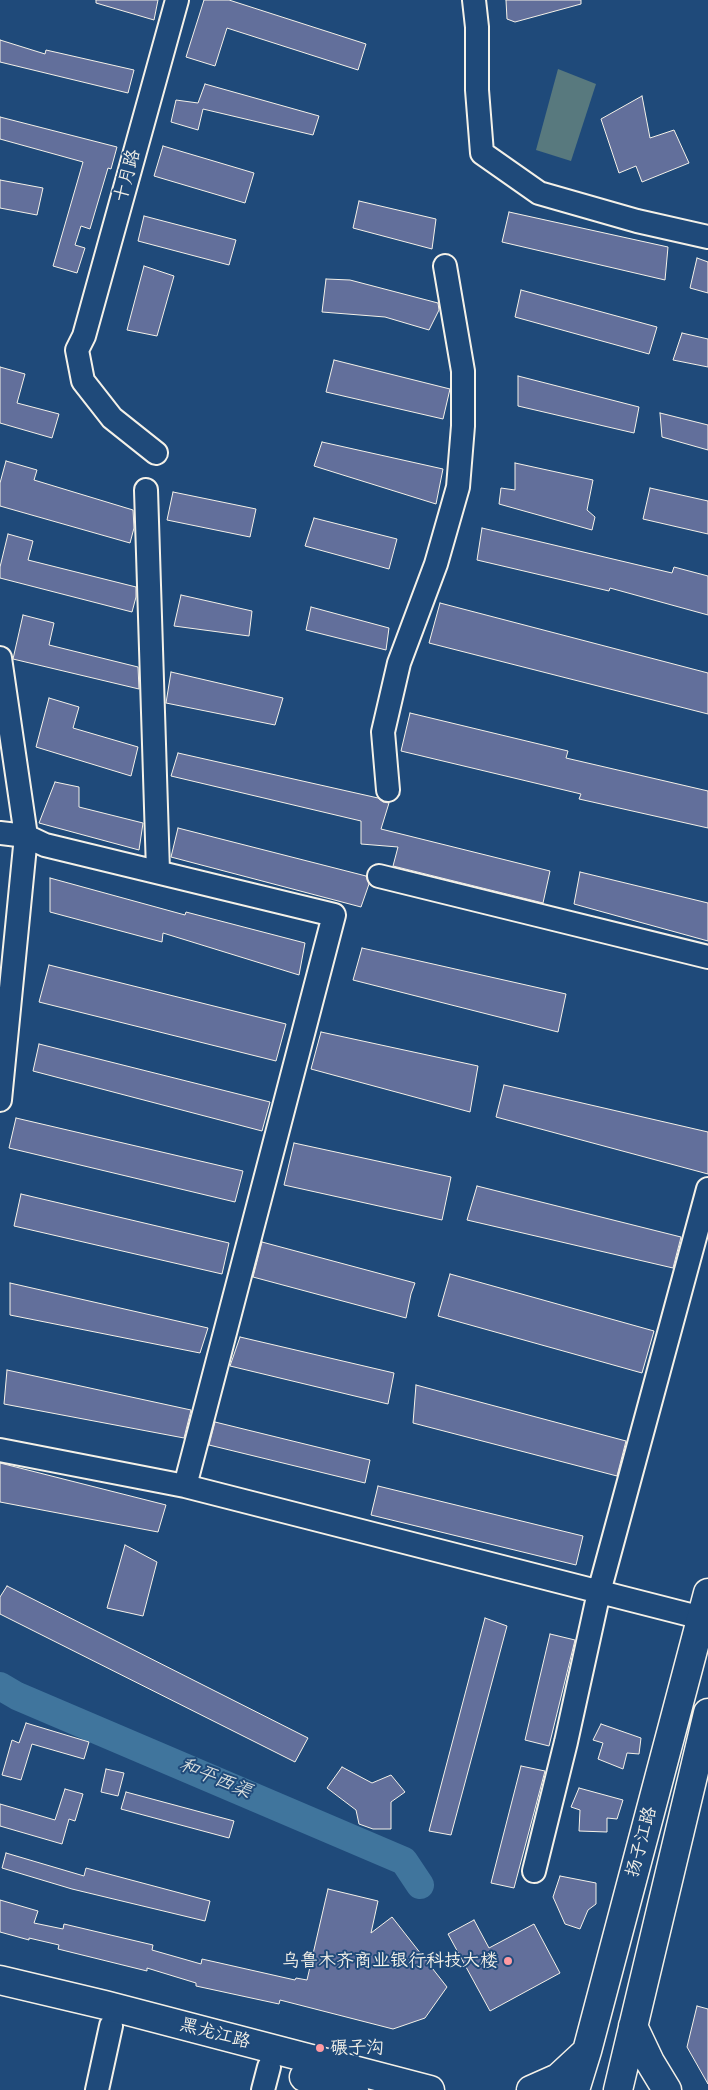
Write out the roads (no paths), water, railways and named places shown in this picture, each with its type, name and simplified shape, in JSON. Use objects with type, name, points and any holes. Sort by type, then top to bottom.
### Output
[{"type":"main road","name":"扬子江路","points":[[575,2090],[705,1605]]},
{"type":"main road","name":"扬子江路","points":[[618,2090],[708,1713]]},
{"type":"main road","name":"黑龙江路","points":[[0,1980],[104,2005],[430,2090]]},
{"type":"main road","name":"黑龙江路","points":[[0,1998],[111,2026],[266,2079],[354,2090]]},
{"type":"main road","points":[[633,2026],[650,2062],[667,2090]]},
{"type":"main road","points":[[530,2090],[558,2078],[587,2051]]},
{"type":"street","name":"十月路","points":[[156,453],[112,418],[83,381],[77,350],[84,336],[177,0]]},
{"type":"street","points":[[474,0],[477,27],[477,90],[482,154],[539,193],[637,221],[708,237]]},
{"type":"street","points":[[388,790],[383,732],[397,672],[436,564],[458,487],[462,426],[462,371],[445,266]]},
{"type":"street","points":[[146,490],[158,871]]},
{"type":"street","points":[[0,658],[26,836],[0,1100]]},
{"type":"street","points":[[0,833],[26,836],[45,845],[334,915],[185,1486]]},
{"type":"street","points":[[379,876],[708,957]]},
{"type":"street","points":[[534,1871],[566,1742],[599,1592],[708,1189]]},
{"type":"street","points":[[0,1450],[185,1486],[599,1592],[705,1605]]},
{"type":"street","points":[[98,2090],[111,2026]]},
{"type":"waterway","name":"和平西渠","points":[[0,1686],[17,1696],[404,1861],[420,1885]]},
{"type":"place","name":"乌鲁木齐商业银行科技大楼","points":[[508,1961]]},
{"type":"place","name":"碾子沟","points":[[320,2048]]}]
